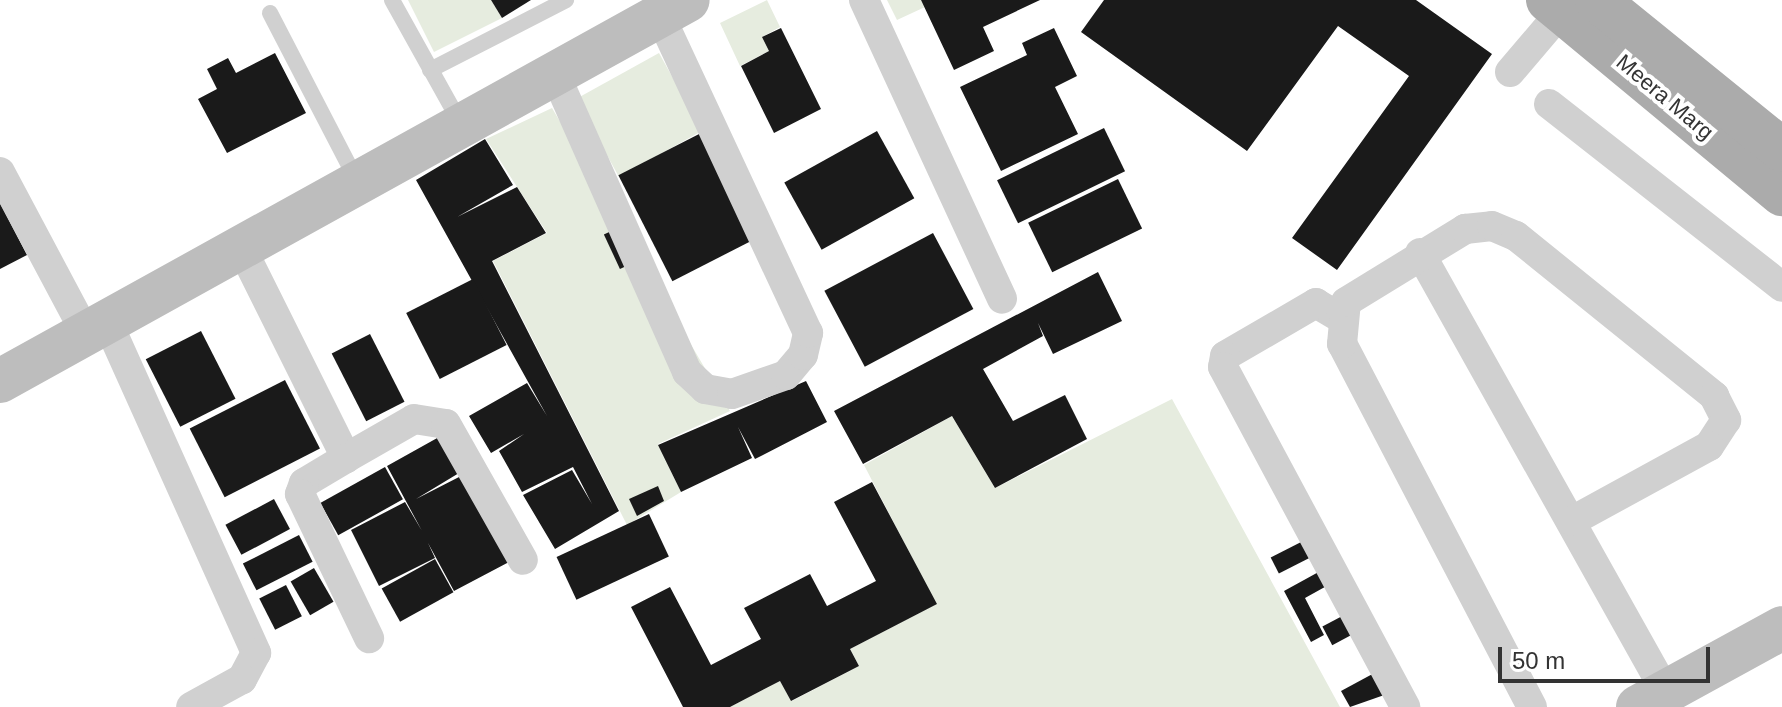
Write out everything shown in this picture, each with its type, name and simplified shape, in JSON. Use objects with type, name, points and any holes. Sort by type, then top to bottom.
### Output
[{"type":"main road","name":"Meera Marg","points":[[1569,4],[1782,150]]},
{"type":"main road","name":"Meera Marg","points":[[1569,4],[1782,194]]},
{"type":"street","points":[[864,0],[1002,299]]},
{"type":"street","points":[[1510,72],[1569,4]]},
{"type":"street","points":[[0,381],[555,74],[657,10],[808,333],[803,355],[786,375],[732,394],[705,389],[687,372],[555,74]]},
{"type":"street","points":[[1549,104],[1782,287]]},
{"type":"street","points":[[0,172],[97,328],[256,653],[242,679],[191,707]]},
{"type":"street","points":[[1532,707],[1342,344],[1339,317],[1346,302],[1420,253],[1465,229],[1492,226],[1516,236],[1721,406],[1726,420],[1709,446],[1572,521]]},
{"type":"street","points":[[241,247],[346,458]]},
{"type":"street","points":[[1420,253],[1572,521],[1652,699],[1782,628]]},
{"type":"street","points":[[1339,317],[1316,303],[1225,356],[1223,367],[1405,707]]},
{"type":"street","points":[[369,638],[300,494],[304,483],[414,419],[446,424],[523,560]]},
{"type":"lane","points":[[392,0],[462,125]]},
{"type":"lane","points":[[430,70],[566,0]]},
{"type":"lane","points":[[270,13],[358,183]]},
{"type":"shaded area","points":[[408,0],[491,0],[502,18],[434,52]]},
{"type":"shaded area","points":[[767,0],[780,27],[762,37],[769,51],[740,66],[720,23]]},
{"type":"shaded area","points":[[887,0],[921,0],[925,7],[897,20]]},
{"type":"shaded area","points":[[659,53],[702,131],[619,177],[576,99]]},
{"type":"shaded area","points":[[552,108],[730,411],[658,444],[681,492],[627,525],[493,261],[547,233],[486,139]]},
{"type":"shaded area","points":[[1172,399],[1340,707],[730,707],[780,681],[792,701],[859,666],[850,649],[936,604],[864,465],[952,416],[995,488]]},
{"type":"building","points":[[491,0],[531,0],[502,18]]},
{"type":"building","points":[[921,0],[1040,0],[983,27],[994,51],[954,70]]},
{"type":"building","points":[[1104,0],[1416,0],[1492,54],[1337,270],[1292,238],[1409,76],[1338,26],[1247,151],[1081,32]]},
{"type":"building","points":[[781,28],[821,109],[774,133],[741,66],[769,51],[762,37]]},
{"type":"building","points":[[1054,28],[1077,76],[1055,87],[1078,134],[1001,171],[960,87],[1027,55],[1022,43]]},
{"type":"building","points":[[275,53],[306,113],[227,153],[198,99],[217,89],[207,69],[228,58],[236,73]]},
{"type":"building","points":[[1104,128],[1125,171],[1018,223],[997,180]]},
{"type":"building","points":[[877,131],[914,198],[822,250],[784,182]]},
{"type":"building","points":[[703,132],[757,238],[672,281],[618,175]]},
{"type":"building","points":[[485,139],[513,185],[457,217],[517,187],[546,233],[492,261],[619,511],[555,549],[523,495],[572,470],[592,504],[573,467],[522,492],[499,451],[524,434],[491,453],[469,416],[527,383],[547,416],[416,180]]},
{"type":"building","points":[[1118,179],[1142,228],[1052,272],[1028,223]]},
{"type":"building","points":[[0,203],[27,255],[0,269]]},
{"type":"building","points":[[622,226],[638,260],[620,269],[604,234]]},
{"type":"building","points":[[933,233],[973,309],[865,367],[824,291]]},
{"type":"building","points":[[1098,272],[1122,321],[1053,354],[1038,323],[1043,336],[983,369],[1013,421],[1065,395],[1087,439],[995,488],[952,416],[863,464],[834,411]]},
{"type":"building","points":[[473,279],[507,345],[440,379],[406,313]]},
{"type":"building","points":[[201,331],[236,399],[180,427],[146,359]]},
{"type":"building","points":[[370,334],[405,402],[366,421],[332,354]]},
{"type":"building","points":[[285,380],[320,449],[225,497],[190,429]]},
{"type":"building","points":[[806,381],[827,422],[755,459],[738,427],[752,458],[681,492],[658,445]]},
{"type":"building","points":[[439,437],[459,473],[416,499],[461,476],[509,562],[454,591],[428,543],[435,558],[379,586],[351,530],[405,502],[422,531],[387,466]]},
{"type":"building","points":[[385,467],[403,499],[338,535],[320,503]]},
{"type":"building","points":[[872,482],[937,604],[850,649],[859,666],[791,701],[780,681],[730,707],[683,707],[631,607],[670,587],[711,665],[761,639],[744,608],[810,574],[827,606],[876,581],[834,502]]},
{"type":"building","points":[[658,486],[664,501],[637,516],[629,499]]},
{"type":"building","points":[[274,499],[290,529],[241,555],[225,525]]},
{"type":"building","points":[[649,514],[669,557],[576,600],[557,557]]},
{"type":"building","points":[[299,535],[313,562],[256,590],[243,564]]},
{"type":"building","points":[[1309,538],[1317,554],[1279,574],[1271,558]]},
{"type":"building","points":[[435,559],[453,592],[400,622],[382,589]]},
{"type":"building","points":[[314,568],[334,602],[310,615],[291,582]]},
{"type":"building","points":[[1324,569],[1332,583],[1305,598],[1324,635],[1311,642],[1284,591]]},
{"type":"building","points":[[286,585],[302,616],[275,630],[259,599]]},
{"type":"building","points":[[1348,613],[1358,632],[1332,645],[1322,627]]},
{"type":"building","points":[[1378,671],[1390,693],[1350,707],[1341,691]]}]
